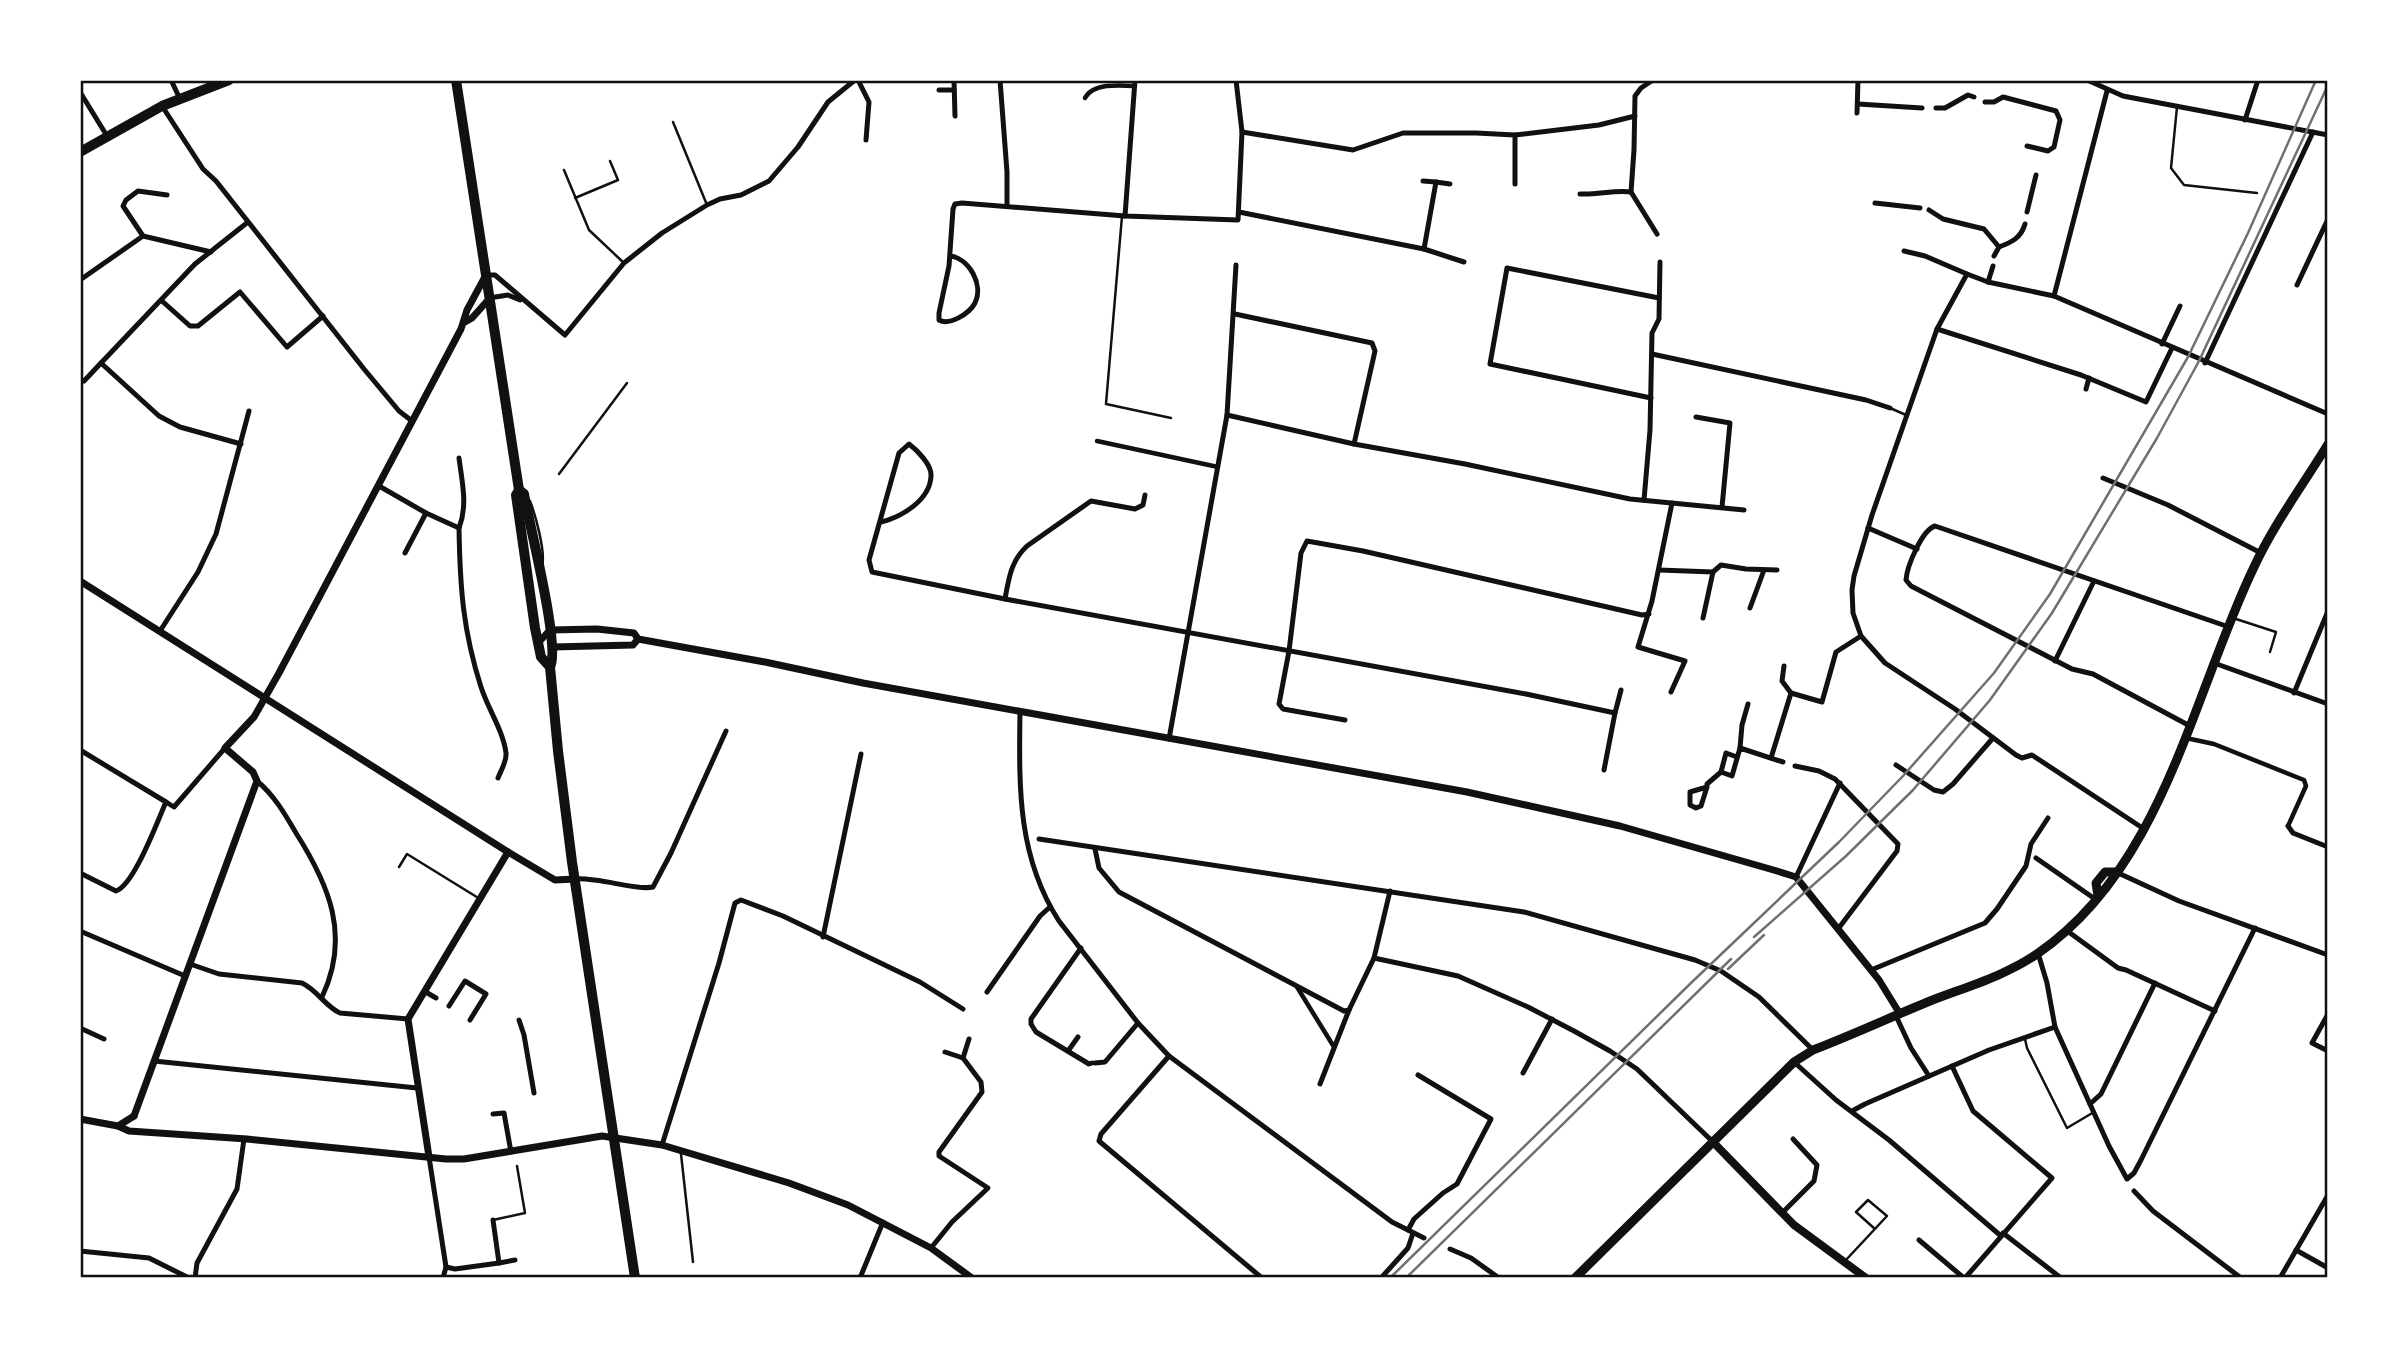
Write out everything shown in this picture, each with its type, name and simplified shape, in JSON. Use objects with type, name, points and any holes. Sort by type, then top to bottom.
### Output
[{"type":"highway","points":[[80,152],[162,106],[229,80]]},
{"type":"highway","points":[[456,80],[522,494],[553,647],[554,659],[550,667],[558,751],[635,1278]]},
{"type":"highway","points":[[522,494],[516,495],[541,656],[550,667]]},
{"type":"main road","points":[[1575,1278],[1794,1062],[1813,1050],[2008,971],[2038,953],[2066,930],[2096,897],[2144,830],[2186,738],[2214,663],[2261,554],[2326,449]]},
{"type":"main road","points":[[1712,1141],[1805,1234],[1866,1278]]},
{"type":"street","points":[[171,80],[180,99]]},
{"type":"street","points":[[465,322],[489,299],[508,295],[523,301],[565,334],[624,263],[662,233],[707,205],[741,195],[769,181],[798,147],[828,102],[856,80],[869,102],[866,140]]},
{"type":"street","points":[[954,80],[955,116]]},
{"type":"street","points":[[1000,80],[1007,206]]},
{"type":"street","points":[[950,256],[961,258],[974,274],[977,294],[972,307],[947,323],[939,320],[939,313],[950,256],[955,204],[1123,216],[1238,220],[1242,132],[1236,80]]},
{"type":"street","points":[[1653,80],[1636,94],[1631,192],[1657,234]]},
{"type":"street","points":[[1857,113],[1858,80]]},
{"type":"street","points":[[2245,120],[2258,80]]},
{"type":"street","points":[[2091,81],[2107,91],[2177,107],[2328,135]]},
{"type":"street","points":[[1086,98],[1088,92],[1095,88],[1135,83],[1123,216]]},
{"type":"street","points":[[939,90],[954,90]]},
{"type":"street","points":[[2054,296],[2107,91]]},
{"type":"street","points":[[80,92],[107,136]]},
{"type":"street","points":[[1936,108],[1945,108],[1968,95],[1974,97]]},
{"type":"street","points":[[1985,102],[1994,102],[2003,97],[2056,111],[2060,120],[2054,148],[2048,151],[2027,146]]},
{"type":"street","points":[[1857,104],[1922,108]]},
{"type":"street","points":[[162,106],[203,169],[216,181],[399,411],[412,421]]},
{"type":"street","points":[[1242,132],[1353,150],[1403,134],[1515,135],[1599,125],[1635,117]]},
{"type":"street","points":[[2205,363],[2312,132]]},
{"type":"street","points":[[1515,135],[1515,184]]},
{"type":"street","points":[[2027,212],[2036,175]]},
{"type":"street","points":[[1423,181],[1450,184]]},
{"type":"street","points":[[1424,249],[1436,182]]},
{"type":"street","points":[[1580,194],[1600,195],[1612,190],[1631,192]]},
{"type":"street","points":[[167,195],[138,191],[126,200],[124,210],[143,236],[211,252]]},
{"type":"street","points":[[1875,203],[1920,208]]},
{"type":"street","points":[[1929,209],[1943,219],[1984,229],[1999,247]]},
{"type":"street","points":[[1239,212],[1424,249],[1464,262]]},
{"type":"street","points":[[2297,285],[2328,219]]},
{"type":"street","points":[[84,381],[195,264],[248,222]]},
{"type":"street","points":[[1994,256],[1999,247],[2022,234],[2025,224]]},
{"type":"street","points":[[80,279],[143,236]]},
{"type":"street","points":[[1904,251],[1925,256],[1988,282],[2054,296],[2328,414]]},
{"type":"street","points":[[1644,500],[1650,430],[1652,329],[1659,319],[1660,262]]},
{"type":"street","points":[[1168,739],[1227,415],[1236,265]]},
{"type":"street","points":[[1988,282],[1993,266]]},
{"type":"street","points":[[1651,398],[1490,365],[1507,268],[1659,298]]},
{"type":"street","points":[[1967,274],[1937,329],[1868,528],[1852,590],[1853,613],[1861,636],[1892,669],[1955,709],[2022,758],[2032,755],[2144,830]]},
{"type":"street","points":[[80,750],[174,807],[254,716],[379,486],[465,322],[467,310],[486,275],[495,275],[519,294],[523,301]]},
{"type":"street","points":[[162,301],[191,326],[198,326],[240,292],[287,347],[323,316]]},
{"type":"street","points":[[2162,344],[2180,306]]},
{"type":"street","points":[[1235,314],[1372,342],[1375,351],[1354,444]]},
{"type":"street","points":[[1937,329],[2089,378],[2146,402],[2172,348]]},
{"type":"street","points":[[1652,354],[1866,400],[1890,408]]},
{"type":"street","points":[[101,363],[159,416],[180,427],[241,444]]},
{"type":"street","points":[[2086,389],[2089,378]]},
{"type":"street","points":[[160,631],[198,572],[216,534],[249,411]]},
{"type":"street","points":[[1227,415],[1354,444],[1644,500],[1744,510]]},
{"type":"street","points":[[1696,417],[1730,423],[1722,508]]},
{"type":"street","points":[[1097,441],[1218,467]]},
{"type":"street","points":[[881,522],[896,518],[923,497],[927,490],[930,469],[909,444],[899,453],[869,561],[872,572],[1615,713]]},
{"type":"street","points":[[458,458],[465,501],[464,516],[459,528],[462,608],[469,647],[507,756],[498,778]]},
{"type":"street","points":[[2104,478],[2168,505],[2261,554]]},
{"type":"street","points":[[379,486],[459,528]]},
{"type":"street","points":[[1005,599],[1012,565],[1027,546],[1091,501],[1135,509],[1143,505],[1145,495]]},
{"type":"street","points":[[1671,692],[1685,661],[1638,647],[1659,570],[1672,503]]},
{"type":"street","points":[[405,553],[426,513]]},
{"type":"street","points":[[2190,726],[2089,672],[2074,670],[2055,661],[1911,586],[1906,577],[1927,530],[1933,526],[2229,627]]},
{"type":"street","points":[[1868,528],[1917,550]]},
{"type":"street","points":[[1345,720],[1283,709],[1279,704],[1289,651],[1301,552],[1307,541],[1322,542],[1642,615],[1648,614]]},
{"type":"street","points":[[1703,618],[1713,572],[1721,565],[1777,570]]},
{"type":"street","points":[[1659,570],[1713,572]]},
{"type":"street","points":[[1750,608],[1763,570]]},
{"type":"street","points":[[80,582],[550,878],[593,878],[644,888],[653,887],[726,731]]},
{"type":"street","points":[[2055,661],[2094,582]]},
{"type":"street","points":[[2294,693],[2328,611]]},
{"type":"street","points":[[539,642],[550,630],[634,633],[638,639],[1467,793],[1620,826],[1796,877],[1871,970],[1898,1015],[1911,1048],[1929,1076]]},
{"type":"street","points":[[1784,666],[1782,681],[1791,693],[1822,702],[1836,652],[1861,636]]},
{"type":"street","points":[[553,647],[633,645],[638,639]]},
{"type":"street","points":[[2214,663],[2328,704]]},
{"type":"street","points":[[1604,770],[1621,690]]},
{"type":"street","points":[[1771,758],[1791,693]]},
{"type":"street","points":[[1721,772],[1732,776],[1748,704]]},
{"type":"street","points":[[1020,711],[1019,773],[1033,839],[1032,867],[1050,907],[1138,1023],[1169,1056],[1392,1222],[1424,1238]]},
{"type":"street","points":[[1896,765],[1934,790],[1943,792],[1993,738]]},
{"type":"street","points":[[2186,738],[2214,744],[2304,780],[2306,786],[2288,827],[2293,834],[2328,847]]},
{"type":"street","points":[[225,748],[253,772],[257,781],[274,798],[322,876],[336,937],[328,985],[322,997]]},
{"type":"street","points":[[1740,748],[1783,762]]},
{"type":"street","points":[[1707,787],[1721,772],[1726,752],[1737,757]]},
{"type":"street","points":[[823,937],[862,754]]},
{"type":"street","points":[[1795,766],[1827,774],[1840,783],[1895,839],[1898,848],[1838,929]]},
{"type":"street","points":[[118,1126],[134,1116],[257,781]]},
{"type":"street","points":[[1796,877],[1840,783]]},
{"type":"street","points":[[80,873],[120,891],[130,880],[166,802]]},
{"type":"street","points":[[1871,970],[1984,923],[2033,857],[2031,844],[2048,818]]},
{"type":"street","points":[[1033,839],[1524,912],[1696,960],[1721,971],[1759,997],[1813,1050]]},
{"type":"street","points":[[1095,849],[1099,868],[1119,892],[1297,987],[1344,1011],[1349,1010]]},
{"type":"street","points":[[443,1278],[446,1267],[408,1019],[508,852]]},
{"type":"street","points":[[2033,857],[2096,897]]},
{"type":"street","points":[[2116,872],[2179,901],[2328,955]]},
{"type":"street","points":[[1320,1084],[1349,1010],[1374,958],[1390,891]]},
{"type":"street","points":[[662,1145],[735,903],[741,900],[783,916],[920,982],[963,1009]]},
{"type":"street","points":[[987,992],[1040,916],[1050,907]]},
{"type":"street","points":[[2038,953],[2047,983],[2054,1027],[2127,1179],[2138,1167],[2255,928]]},
{"type":"street","points":[[2066,930],[2111,964],[2215,1011]]},
{"type":"street","points":[[80,931],[185,976]]},
{"type":"street","points":[[1081,948],[1031,1021],[1037,1032],[1089,1064],[1105,1062],[1138,1023]]},
{"type":"street","points":[[1374,958],[1458,976],[1552,1019],[1624,1059],[1712,1141]]},
{"type":"street","points":[[190,964],[219,974],[302,983],[340,1013],[408,1019]]},
{"type":"street","points":[[449,1006],[465,981],[486,994],[470,1020]]},
{"type":"street","points":[[2090,1104],[2101,1094],[2155,983]]},
{"type":"street","points":[[1297,987],[1334,1047]]},
{"type":"street","points":[[424,991],[436,998]]},
{"type":"street","points":[[2328,1014],[2312,1043],[2328,1051]]},
{"type":"street","points":[[1523,1073],[1552,1019]]},
{"type":"street","points":[[519,1020],[534,1093]]},
{"type":"street","points":[[1852,1111],[1952,1066],[2054,1027]]},
{"type":"street","points":[[80,1028],[104,1038]]},
{"type":"street","points":[[1068,1051],[1077,1037]]},
{"type":"street","points":[[963,1058],[969,1039]]},
{"type":"street","points":[[931,1248],[952,1222],[988,1188],[939,1156],[939,1152],[982,1092],[981,1082],[963,1058],[945,1052]]},
{"type":"street","points":[[1169,1056],[1101,1134],[1099,1141],[1262,1278]]},
{"type":"street","points":[[154,1061],[417,1088]]},
{"type":"street","points":[[1794,1062],[1836,1100],[2061,1278]]},
{"type":"street","points":[[1919,1240],[1964,1278],[2052,1178],[1973,1111],[1952,1066]]},
{"type":"street","points":[[1381,1278],[1408,1248],[1414,1219],[1457,1184],[1491,1119],[1418,1075]]},
{"type":"street","points":[[493,1114],[504,1112],[512,1152]]},
{"type":"street","points":[[134,1116],[136,1122],[145,1130]]},
{"type":"street","points":[[80,1119],[118,1126],[129,1131],[145,1130],[464,1159],[602,1136],[662,1145],[815,1192],[883,1222],[931,1248],[971,1278]]},
{"type":"street","points":[[195,1278],[197,1263],[237,1189],[244,1139]]},
{"type":"street","points":[[1782,1213],[1814,1181],[1818,1165],[1793,1139]]},
{"type":"street","points":[[2134,1191],[2147,1206],[2241,1278]]},
{"type":"street","points":[[2280,1278],[2328,1195]]},
{"type":"street","points":[[493,1220],[499,1263]]},
{"type":"street","points":[[860,1278],[883,1222]]},
{"type":"street","points":[[1450,1249],[1471,1258],[1499,1278]]},
{"type":"street","points":[[2296,1250],[2328,1268]]},
{"type":"street","points":[[80,1251],[149,1258],[188,1278]]},
{"type":"street","points":[[446,1267],[454,1269],[515,1260]]},
{"type":"lane","points":[[2177,107],[2171,168],[2180,181],[2185,185],[2258,193]]},
{"type":"lane","points":[[673,121],[707,205]]},
{"type":"lane","points":[[575,198],[618,180],[610,161]]},
{"type":"lane","points":[[564,170],[589,230],[624,263]]},
{"type":"lane","points":[[1123,216],[1106,404],[1171,418]]},
{"type":"lane","points":[[559,474],[627,383]]},
{"type":"lane","points":[[1890,408],[1908,416]]},
{"type":"lane","points":[[2233,618],[2276,632],[2270,652]]},
{"type":"lane","points":[[399,867],[407,853],[481,900]]},
{"type":"lane","points":[[2024,1038],[2067,1128],[2094,1112]]},
{"type":"lane","points":[[680,1150],[693,1262]]},
{"type":"lane","points":[[493,1220],[525,1213],[517,1166]]},
{"type":"lane","points":[[1843,1262],[1875,1229],[1887,1216],[1868,1200],[1856,1212],[1875,1229]]},
{"type":"railway","points":[[1390,1278],[1839,842],[1903,776],[1994,673],[2050,594],[2188,357],[2248,233],[2316,80]]},
{"type":"railway","points":[[1754,937],[1846,856],[1913,790],[1990,700],[2052,613],[2157,438],[2199,361],[2328,85]]},
{"type":"railway","points":[[1728,969],[1764,935]]},
{"type":"railway","points":[[1406,1278],[1731,959]]}]
